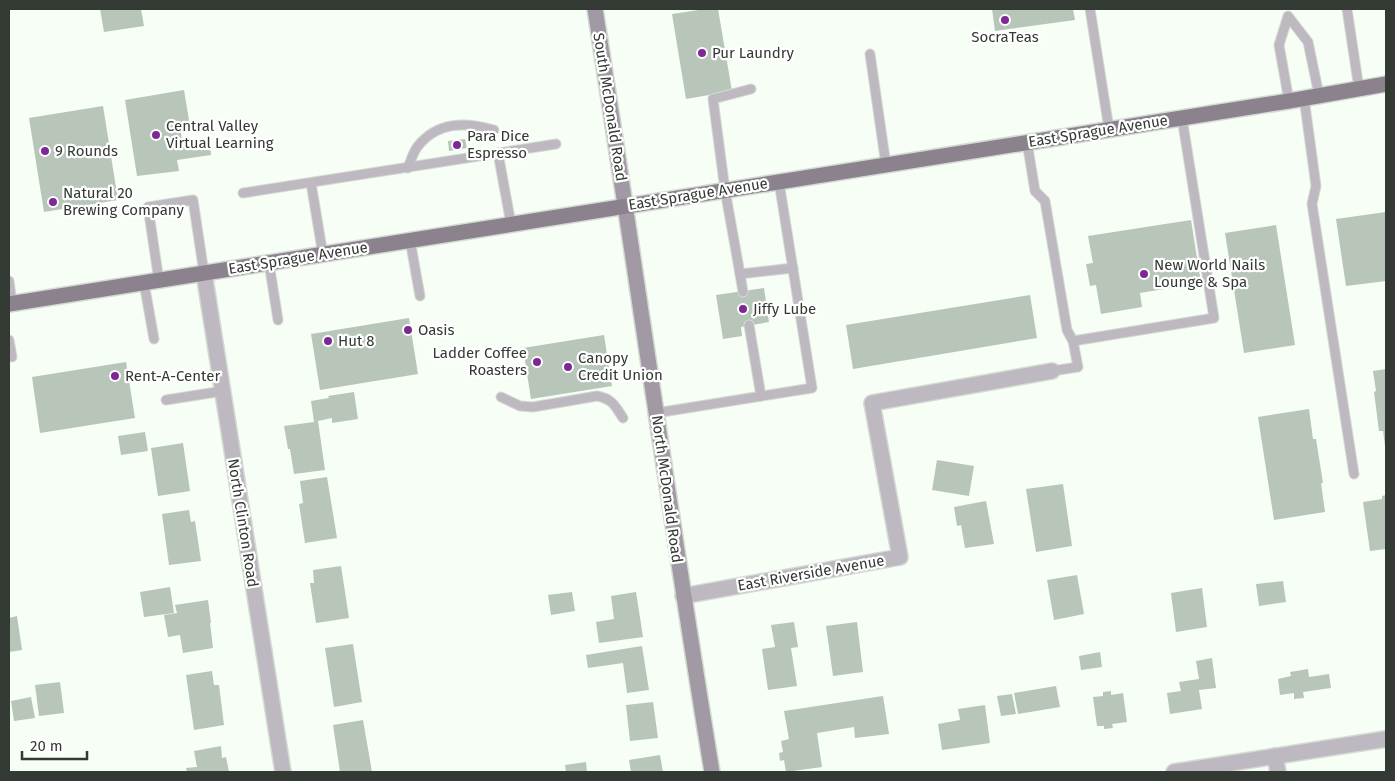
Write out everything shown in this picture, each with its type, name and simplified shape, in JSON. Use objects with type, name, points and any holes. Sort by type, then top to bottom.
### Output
[{"type":"main road","name":"East Sprague Avenue","points":[[10,303],[323,255],[1386,84]]},
{"type":"street","name":"South McDonald Road","points":[[595,9],[626,206]]},
{"type":"street","name":"North McDonald Road","points":[[626,206],[683,596],[712,772]]},
{"type":"street","name":"North Clinton Road","points":[[204,273],[282,772]]},
{"type":"street","name":"East Riverside Avenue","points":[[683,596],[900,557],[872,403],[1052,371]]},
{"type":"street","points":[[1174,772],[1386,739]]},
{"type":"street","points":[[1275,756],[1278,772]]},
{"type":"lane","points":[[1090,9],[1109,129]]},
{"type":"lane","points":[[1346,9],[1359,89]]},
{"type":"lane","points":[[1288,13],[1279,46],[1304,98]]},
{"type":"lane","points":[[1288,13],[1308,42],[1304,98],[1316,186],[1312,204],[1354,474]]},
{"type":"lane","points":[[870,54],[886,165]]},
{"type":"lane","points":[[743,292],[725,190],[713,100],[751,90]]},
{"type":"lane","points":[[1073,341],[1214,318],[1182,118]]},
{"type":"lane","points":[[408,168],[416,147],[432,132],[459,125],[478,126],[494,130]]},
{"type":"lane","points":[[1026,142],[1034,192],[1045,201],[1067,330],[1073,341],[1078,367],[1052,371]]},
{"type":"lane","points":[[243,193],[556,144]]},
{"type":"lane","points":[[498,153],[511,224]]},
{"type":"lane","points":[[656,413],[812,388],[779,182]]},
{"type":"lane","points":[[311,183],[323,255]]},
{"type":"lane","points":[[154,339],[148,207],[193,200],[204,273]]},
{"type":"lane","points":[[410,240],[420,296]]},
{"type":"lane","points":[[269,263],[278,320]]},
{"type":"lane","points":[[740,274],[793,268]]},
{"type":"lane","points":[[9,281],[10,303]]},
{"type":"lane","points":[[749,325],[761,396]]},
{"type":"lane","points":[[9,340],[12,358]]},
{"type":"lane","points":[[166,400],[223,391]]},
{"type":"lane","points":[[501,397],[520,406],[533,407],[598,396],[612,402],[622,418]]},
{"type":"building","points":[[100,9],[141,9],[144,26],[104,32]]},
{"type":"building","name":"Pur Laundry","points":[[718,9],[732,91],[686,99],[672,14]]},
{"type":"building","points":[[992,9],[1073,9],[1075,20],[995,31]]},
{"type":"building","name":"Central Valley Virtual Learning","points":[[184,90],[190,126],[180,127],[183,147],[210,143],[211,155],[177,160],[179,171],[137,176],[125,100]]},
{"type":"building","points":[[103,106],[118,200],[44,212],[29,118]]},
{"type":"building","name":"Para Dice Espresso","points":[[465,139],[467,148],[449,151],[448,141]]},
{"type":"building","points":[[1386,212],[1386,281],[1346,286],[1336,219]]},
{"type":"building","name":"New World Nails Lounge & Spa","points":[[1191,220],[1201,283],[1140,293],[1142,307],[1101,314],[1096,285],[1090,286],[1086,264],[1093,263],[1088,236]]},
{"type":"building","points":[[1276,225],[1295,345],[1244,353],[1225,233]]},
{"type":"building","name":"Jiffy Lube","points":[[764,288],[769,322],[741,327],[742,336],[723,339],[716,295]]},
{"type":"building","points":[[1030,295],[1037,338],[853,369],[846,325]]},
{"type":"building","points":[[409,318],[418,374],[320,390],[311,334]]},
{"type":"building","name":"Canopy Credit Union","points":[[604,335],[612,386],[531,399],[523,348]]},
{"type":"building","points":[[126,362],[135,418],[40,433],[32,377]]},
{"type":"building","points":[[1386,369],[1385,446],[1383,431],[1379,431],[1373,371]]},
{"type":"building","points":[[354,392],[358,419],[332,423],[332,418],[318,421],[325,470],[294,474],[284,426],[314,422],[311,401]]},
{"type":"building","points":[[1309,409],[1313,439],[1316,439],[1323,483],[1321,483],[1325,512],[1274,520],[1258,417]]},
{"type":"building","points":[[145,432],[148,451],[121,455],[118,436]]},
{"type":"building","points":[[183,443],[190,491],[158,496],[151,448]]},
{"type":"building","points":[[937,460],[974,466],[969,496],[932,490]]},
{"type":"building","points":[[327,477],[337,538],[305,543],[299,504],[303,503],[300,481]]},
{"type":"building","points":[[1063,484],[1072,546],[1036,552],[1026,489]]},
{"type":"building","points":[[1386,495],[1386,549],[1370,551],[1363,502],[1382,499],[1382,496]]},
{"type":"building","points":[[986,501],[994,544],[965,548],[961,525],[957,526],[954,507]]},
{"type":"building","points":[[189,510],[191,522],[195,521],[201,561],[169,565],[162,514]]},
{"type":"building","points":[[341,566],[349,618],[316,623],[310,583],[314,583],[313,570]]},
{"type":"building","points":[[1077,575],[1084,614],[1054,620],[1047,580]]},
{"type":"building","points":[[1283,581],[1286,602],[1259,606],[1256,584]]},
{"type":"building","points":[[170,587],[174,613],[144,617],[140,592]]},
{"type":"building","points":[[1202,588],[1207,627],[1176,632],[1171,593]]},
{"type":"building","points":[[572,592],[575,611],[551,615],[548,595]]},
{"type":"building","points":[[636,592],[643,637],[599,643],[596,622],[614,619],[611,596]]},
{"type":"building","points":[[208,600],[213,648],[183,653],[180,635],[168,637],[164,615],[177,613],[175,605]]},
{"type":"building","points":[[17,616],[22,650],[9,652],[9,618]]},
{"type":"building","points":[[794,622],[798,647],[791,648],[797,686],[768,690],[762,649],[775,647],[771,625]]},
{"type":"building","points":[[857,622],[863,672],[833,676],[826,626]]},
{"type":"building","points":[[353,644],[362,702],[334,707],[325,648]]},
{"type":"building","points":[[642,646],[649,690],[627,693],[623,663],[588,668],[586,655]]},
{"type":"building","points":[[1100,652],[1102,667],[1081,670],[1079,656]]},
{"type":"building","points":[[1212,658],[1216,688],[1199,690],[1202,709],[1170,714],[1167,693],[1181,691],[1179,682],[1199,679],[1196,661]]},
{"type":"building","points":[[1308,669],[1309,677],[1329,674],[1331,688],[1303,692],[1304,698],[1294,699],[1294,693],[1280,695],[1278,679],[1291,676],[1290,672]]},
{"type":"building","points":[[212,671],[214,685],[219,685],[224,725],[194,730],[186,675]]},
{"type":"building","points":[[60,682],[64,713],[39,716],[35,685]]},
{"type":"building","points":[[1056,686],[1060,707],[1018,714],[1014,693]]},
{"type":"building","points":[[1111,691],[1111,695],[1123,693],[1127,722],[1112,724],[1113,728],[1104,729],[1104,726],[1097,726],[1093,697],[1103,696],[1103,692]]},
{"type":"building","points":[[1012,694],[1016,714],[1001,716],[997,696]]},
{"type":"building","points":[[883,696],[889,734],[855,738],[854,727],[817,733],[822,767],[786,772],[784,760],[780,761],[779,753],[783,752],[781,741],[789,739],[784,711]]},
{"type":"building","points":[[31,697],[35,718],[14,721],[11,701]]},
{"type":"building","points":[[653,702],[658,738],[630,741],[626,705]]},
{"type":"building","points":[[985,705],[990,743],[942,750],[938,724],[960,720],[958,709]]},
{"type":"building","points":[[363,720],[372,772],[340,772],[333,725]]},
{"type":"building","points":[[221,746],[222,758],[226,757],[229,772],[187,772],[186,768],[197,767],[194,751]]},
{"type":"building","points":[[660,755],[663,772],[631,772],[629,760]]},
{"type":"building","points":[[586,762],[587,772],[566,772],[565,765]]},
{"type":"place","name":"SocraTeas","points":[[1005,20]]},
{"type":"place","name":"Pur Laundry","points":[[702,53]]},
{"type":"place","name":"Central Valley Virtual Learning","points":[[156,135]]},
{"type":"place","name":"Para Dice Espresso","points":[[457,145]]},
{"type":"place","name":"9 Rounds","points":[[45,151]]},
{"type":"place","name":"Natural 20 Brewing Company","points":[[53,202]]},
{"type":"place","name":"New World Nails Lounge & Spa","points":[[1144,274]]},
{"type":"place","name":"Jiffy Lube","points":[[743,309]]},
{"type":"place","name":"Oasis","points":[[408,330]]},
{"type":"place","name":"Hut 8","points":[[328,341]]},
{"type":"place","name":"Ladder Coffee Roasters","points":[[537,362]]},
{"type":"place","name":"Canopy Credit Union","points":[[568,367]]},
{"type":"place","name":"Rent-A-Center","points":[[115,376]]}]
